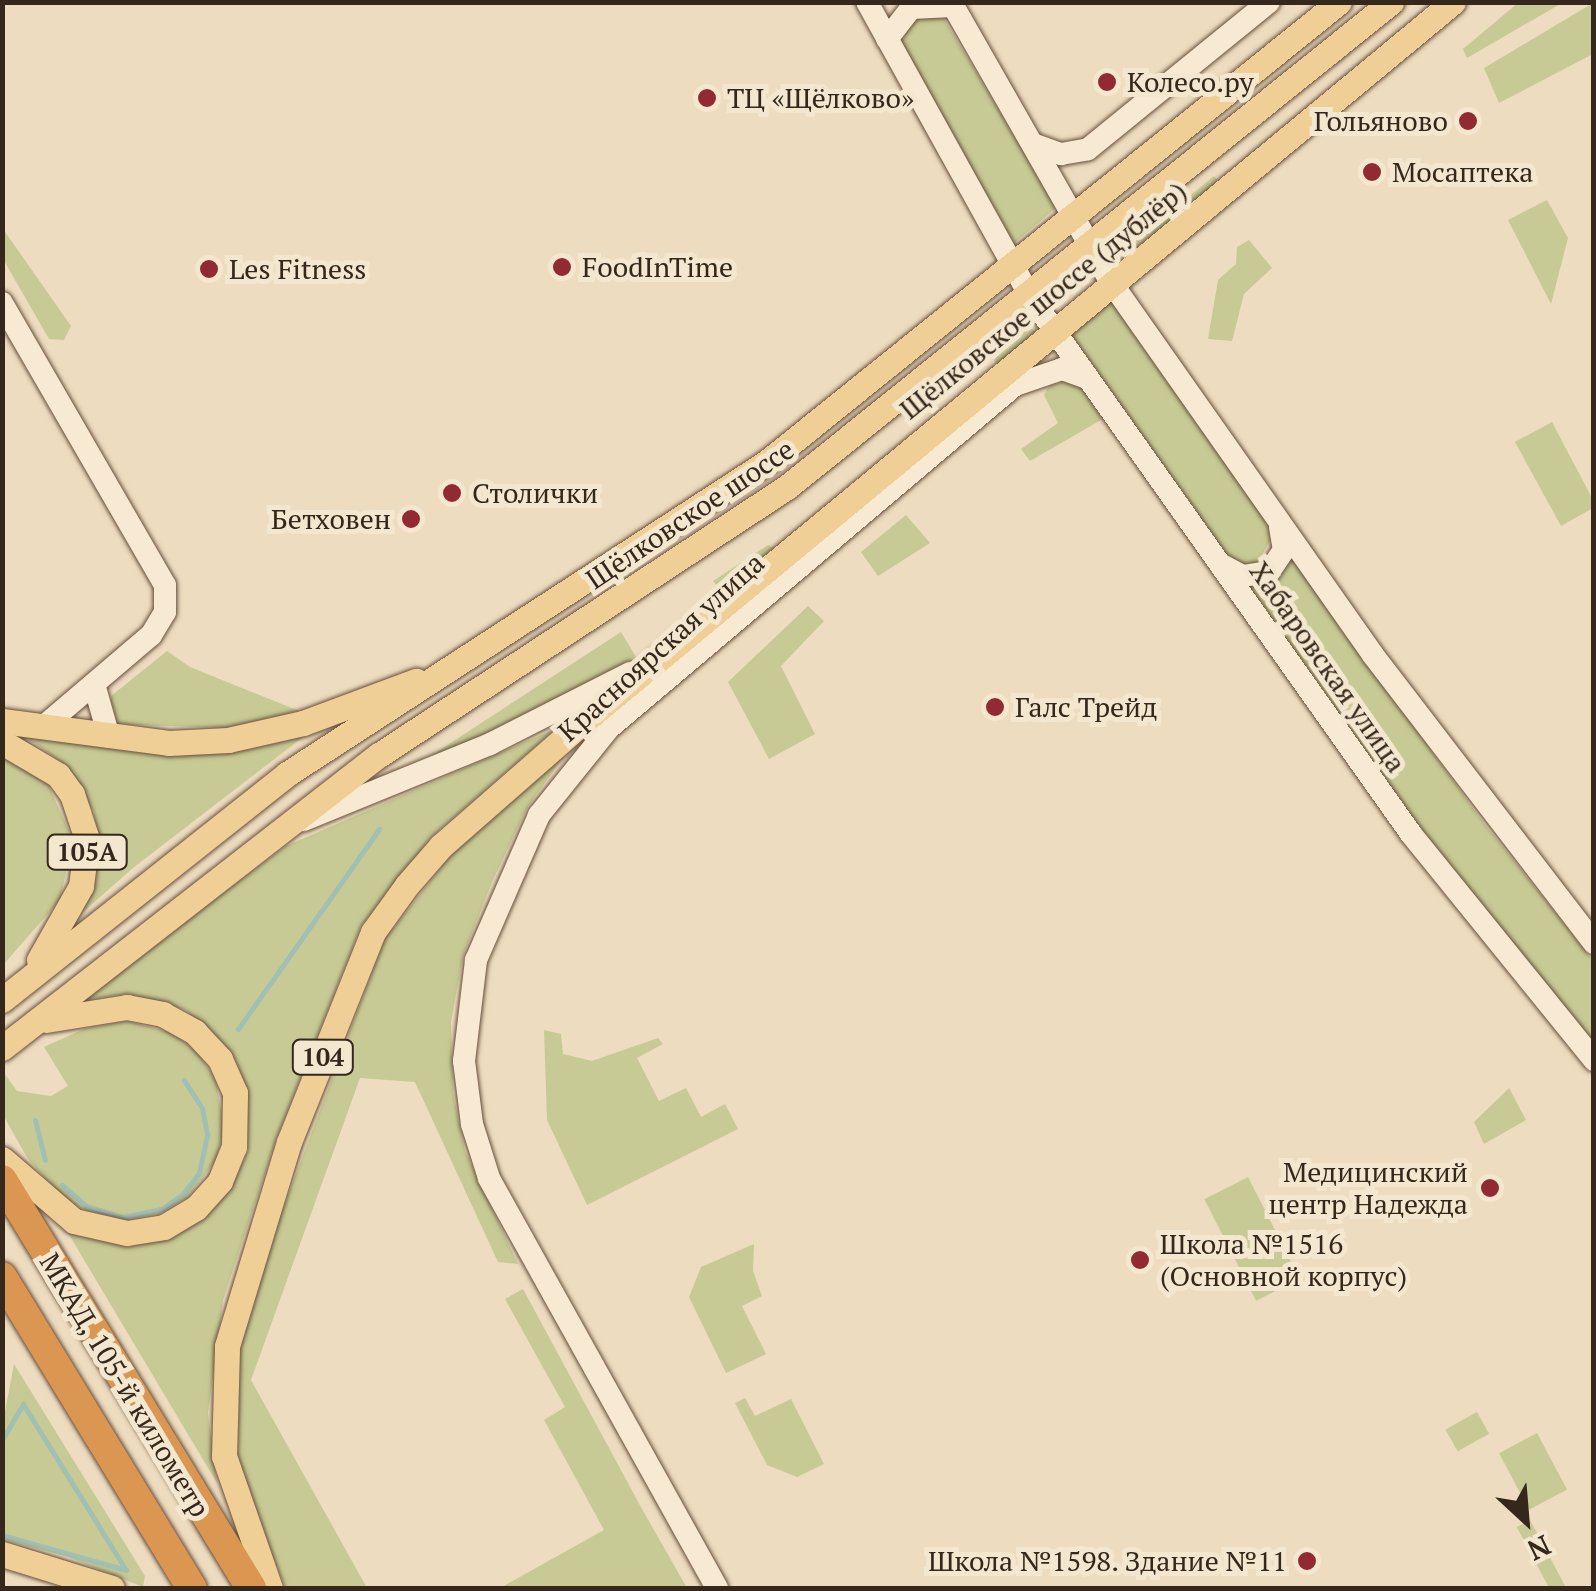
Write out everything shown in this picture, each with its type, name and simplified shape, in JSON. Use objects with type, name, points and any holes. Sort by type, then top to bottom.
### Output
[{"type":"highway","name":"МКАД, 105-й километр","points":[[2,1180],[251,1588]]},
{"type":"highway","name":"МКАД, 105-й километр","points":[[2,1277],[192,1588]]},
{"type":"main road","name":"Хабаровская улица","points":[[867,2],[1030,296],[1411,834],[1594,1060]]},
{"type":"main road","points":[[1033,144],[1062,154],[1088,149],[1269,2]]},
{"type":"main road","name":"Щёлковское шоссе","points":[[13,991],[287,774],[726,492],[1013,268],[1339,2]]},
{"type":"main road","name":"Щёлковское шоссе","points":[[2,1048],[278,831],[484,684],[745,518],[1030,296],[1391,2]]},
{"type":"main road","name":"Хабаровская улица","points":[[952,4],[1111,282],[1488,812],[1594,943]]},
{"type":"main road","points":[[887,39],[911,8],[952,4]]},
{"type":"main road","name":"Щёлковское шоссе (дублёр)","points":[[677,643],[1053,329],[1452,4]]},
{"type":"main road","points":[[2,303],[165,584],[164,612],[155,631],[43,727]]},
{"type":"main road","name":"Красноярская улица","points":[[717,1588],[489,1178],[466,1091],[464,1022],[486,929],[522,846],[560,782],[609,728],[795,566],[1015,385],[1062,369],[1087,378]]},
{"type":"main road","points":[[1217,562],[1243,576],[1268,572],[1284,550],[1277,518]]},
{"type":"main road","points":[[278,831],[552,716],[677,643]]},
{"type":"main road","name":"104","points":[[270,1588],[224,1456],[227,1346],[290,1142],[373,932],[442,846],[677,643]]},
{"type":"main road","points":[[2,721],[169,744],[228,740],[303,722],[442,673]]},
{"type":"main road","points":[[94,684],[108,736]]},
{"type":"main road","name":"105A","points":[[2,742],[58,775],[72,794],[87,839],[81,886],[13,991]]},
{"type":"main road","points":[[2,1159],[58,1212],[91,1228],[128,1234],[164,1226],[196,1208],[220,1181],[234,1148],[238,1111],[228,1075],[208,1044],[180,1022],[127,1007],[34,1023]]},
{"type":"main road","points":[[2,1554],[112,1588]]},
{"type":"green space","points":[[1518,3],[1562,3],[1467,58],[1463,49]]},
{"type":"green space","points":[[1593,3],[1593,54],[1499,103],[1484,68]]},
{"type":"green space","points":[[941,14],[1057,207],[1012,245],[901,44],[913,19]]},
{"type":"green space","points":[[1214,176],[1220,183],[1129,260],[1137,239]]},
{"type":"green space","points":[[1547,200],[1568,238],[1551,304],[1508,220]]},
{"type":"green space","points":[[3,229],[71,326],[64,340],[49,339],[3,259]]},
{"type":"green space","points":[[1249,240],[1272,268],[1244,294],[1232,341],[1208,339],[1218,280],[1236,264],[1237,247]]},
{"type":"green space","points":[[1109,298],[1275,533],[1257,563],[1231,564],[1066,332]]},
{"type":"green space","points":[[1028,327],[1037,332],[999,365],[994,361],[999,349]]},
{"type":"green space","points":[[1075,379],[1108,416],[1030,461],[1021,449],[1058,423],[1044,395],[1049,386]]},
{"type":"green space","points":[[1552,422],[1593,500],[1593,508],[1561,526],[1515,442]]},
{"type":"green space","points":[[906,515],[930,543],[878,576],[861,552]]},
{"type":"green space","points":[[768,545],[774,548],[720,590],[713,581]]},
{"type":"green space","points":[[1290,554],[1482,821],[1593,960],[1593,1042],[1420,828],[1246,585],[1273,584]]},
{"type":"green space","points":[[808,606],[824,621],[781,666],[815,734],[769,759],[728,682]]},
{"type":"green space","points":[[621,632],[638,660],[603,684],[426,759]]},
{"type":"green space","points":[[167,651],[190,667],[299,711],[226,728],[110,724],[111,696]]},
{"type":"green space","points":[[555,729],[432,836],[361,926],[277,1137],[223,1300],[208,1413],[217,1483],[68,1233],[128,1247],[168,1239],[204,1219],[231,1188],[248,1151],[248,1089],[231,1052],[186,1010],[127,994],[81,1000],[286,846]]},
{"type":"green space","points":[[307,734],[133,868],[82,913],[99,864],[94,812],[68,767],[26,737],[169,756],[230,752]]},
{"type":"green space","points":[[2,756],[48,784],[73,840],[60,900],[3,965]]},
{"type":"green space","points":[[564,756],[527,808],[492,882],[463,956],[451,1022],[453,1093],[465,1151],[518,1264],[498,1262],[415,1082],[360,1078],[251,1380],[367,1588],[286,1588],[246,1492],[238,1454],[240,1348],[260,1269],[385,939],[451,855]]},
{"type":"green space","points":[[127,1021],[173,1033],[199,1054],[216,1081],[224,1128],[216,1160],[187,1198],[159,1214],[127,1220],[95,1215],[65,1200],[28,1159],[3,1115],[2,1070],[17,1091],[51,1096],[68,1086],[44,1047],[84,1029]]},
{"type":"green space","points":[[544,1030],[561,1034],[563,1054],[592,1061],[658,1038],[663,1044],[637,1058],[659,1101],[686,1088],[701,1117],[725,1104],[738,1129],[587,1205],[547,1120]]},
{"type":"green space","points":[[1509,1088],[1526,1120],[1484,1144],[1474,1122]]},
{"type":"green space","points":[[1248,1177],[1300,1279],[1256,1301],[1204,1199]]},
{"type":"green space","points":[[754,1244],[753,1271],[762,1296],[742,1306],[766,1354],[726,1373],[689,1297],[701,1267]]},
{"type":"green space","points":[[523,1289],[687,1588],[500,1588],[604,1530],[544,1420],[565,1407],[505,1299]]},
{"type":"green space","points":[[14,1364],[145,1576],[143,1587],[68,1557],[3,1540],[3,1422]]},
{"type":"green space","points":[[745,1398],[755,1416],[791,1399],[824,1464],[797,1477],[767,1465],[735,1403]]},
{"type":"green space","points":[[1477,1412],[1489,1434],[1458,1451],[1446,1429]]},
{"type":"green space","points":[[1537,1433],[1567,1490],[1529,1510],[1499,1453]]},
{"type":"green space","points":[[1530,1520],[1566,1588],[1549,1588],[1517,1527]]},
{"type":"waterway","points":[[238,1029],[379,829]]},
{"type":"waterway","points":[[62,1185],[86,1206],[123,1217],[162,1209],[183,1194],[199,1173],[207,1134],[202,1108],[184,1080]]},
{"type":"waterway","points":[[35,1120],[45,1160]]},
{"type":"waterway","points":[[2,1440],[23,1404],[126,1570],[2,1535]]},
{"type":"place","name":"Колесо.ру","points":[[1107,82]]},
{"type":"place","name":"ТЦ «Щёлково»","points":[[707,98]]},
{"type":"place","name":"Гольяново","points":[[1468,121]]},
{"type":"place","name":"Мосаптека","points":[[1372,172]]},
{"type":"place","name":"FoodInTime","points":[[562,267]]},
{"type":"place","name":"Les Fitness","points":[[209,269]]},
{"type":"place","name":"Столички","points":[[452,493]]},
{"type":"place","name":"Бетховен","points":[[411,519]]},
{"type":"place","name":"Галс Трейд","points":[[995,707]]},
{"type":"place","name":"Медицинский центр Надежда","points":[[1490,1188]]},
{"type":"place","name":"Школа №1516 (Основной корпус)","points":[[1140,1260]]},
{"type":"place","name":"Школа №1598. Здание №11","points":[[1307,1561]]}]
